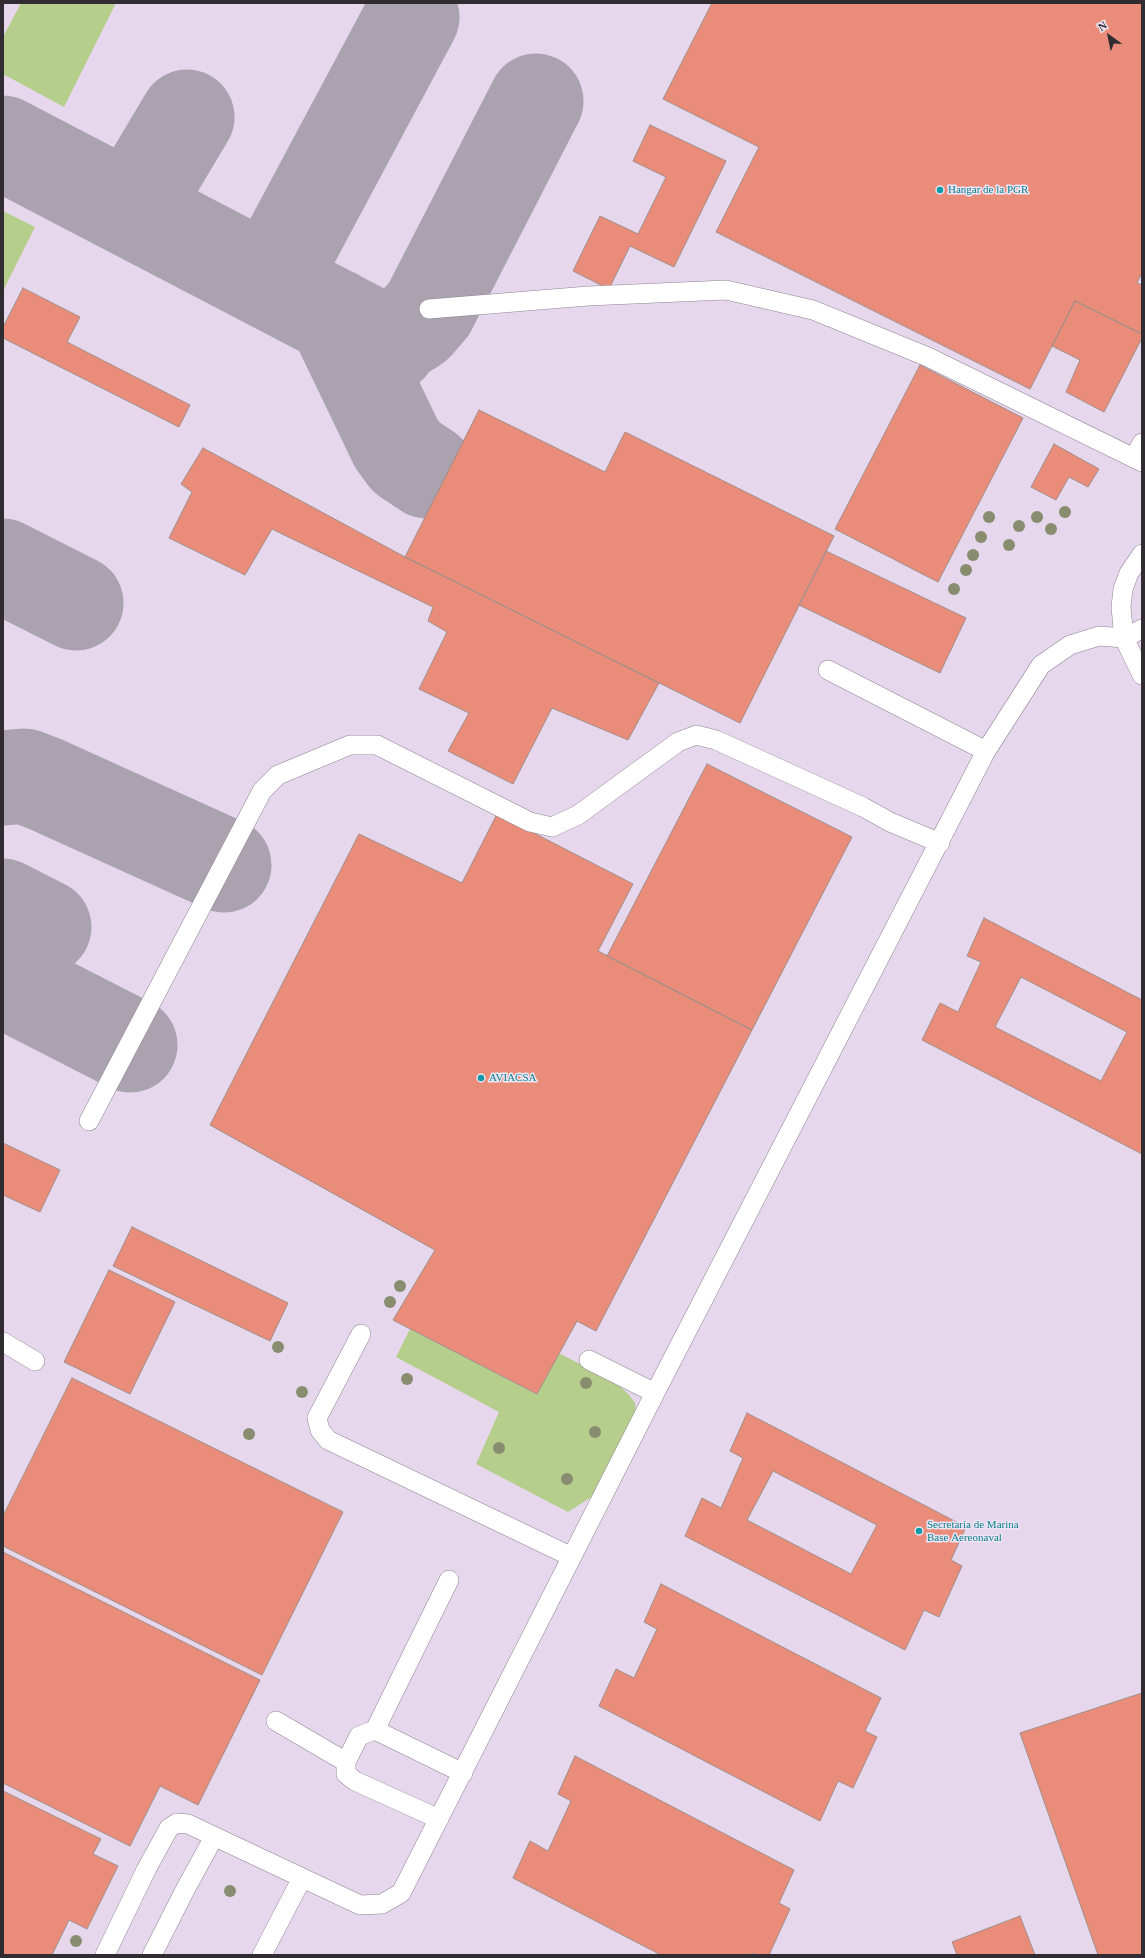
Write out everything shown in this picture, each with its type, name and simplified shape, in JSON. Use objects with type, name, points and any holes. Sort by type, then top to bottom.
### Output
[{"type":"lane","points":[[430,309],[588,296],[726,290],[813,310],[914,351],[1139,454]]},
{"type":"lane","points":[[1142,554],[1129,573],[1123,589],[1121,607],[1124,638],[1142,675]]},
{"type":"lane","points":[[105,1955],[146,1870],[169,1828],[177,1823],[188,1824],[360,1905],[382,1904],[401,1893],[655,1393],[940,843],[986,751],[1042,664],[1070,645],[1099,636],[1124,638],[1142,629]]},
{"type":"lane","points":[[828,670],[986,751]]},
{"type":"lane","points":[[89,1121],[262,791],[278,774],[350,745],[377,746],[530,822],[552,827],[578,815],[678,742],[696,735],[716,740],[863,807],[890,822],[940,843]]},
{"type":"lane","points":[[361,1334],[317,1418],[320,1430],[328,1440],[572,1557]]},
{"type":"lane","points":[[3,1342],[36,1360]]},
{"type":"lane","points":[[589,1360],[655,1393]]},
{"type":"lane","points":[[439,1819],[355,1781],[346,1774],[346,1762],[359,1736],[374,1730],[449,1580]]},
{"type":"lane","points":[[276,1721],[346,1762]]},
{"type":"lane","points":[[374,1730],[463,1773]]},
{"type":"lane","points":[[152,1955],[214,1837]]},
{"type":"lane","points":[[262,1955],[302,1878]]},
{"type":"shaded area","points":[[3,3],[1142,3],[1142,1955],[3,1955]]},
{"type":"green space","points":[[21,3],[116,3],[64,107],[3,74],[3,37]]},
{"type":"green space","points":[[3,211],[35,227],[3,291]]},
{"type":"green space","points":[[410,1329],[536,1394],[559,1353],[619,1385],[635,1403],[636,1412],[596,1494],[568,1512],[476,1464],[499,1412],[396,1357]]},
{"type":"building","name":"Hangar de la PGR","points":[[712,3],[1142,3],[1142,273],[1137,283],[1142,285],[1142,334],[1075,301],[1030,389],[716,232],[759,147],[663,99]]},
{"type":"building","points":[[650,125],[726,161],[674,267],[630,246],[609,289],[573,271],[600,216],[638,234],[666,177],[633,161]]},
{"type":"building","points":[[23,288],[80,317],[67,342],[190,405],[179,427],[3,338],[3,327]]},
{"type":"building","points":[[1075,301],[1142,334],[1142,338],[1104,412],[1066,392],[1080,360],[1052,346]]},
{"type":"building","points":[[920,365],[1023,418],[938,582],[835,529]]},
{"type":"building","points":[[479,410],[605,472],[625,432],[834,536],[740,723],[405,557]]},
{"type":"building","points":[[1054,444],[1099,469],[1088,487],[1069,477],[1056,500],[1031,487]]},
{"type":"building","points":[[203,448],[405,557],[659,683],[628,740],[552,708],[513,784],[448,751],[469,713],[419,689],[447,632],[428,621],[433,607],[272,529],[245,575],[169,538],[192,492],[181,484]]},
{"type":"building","points":[[826,551],[966,618],[940,673],[799,605]]},
{"type":"building","points":[[707,764],[852,837],[752,1030],[607,956]]},
{"type":"building","name":"AVIACSA","points":[[497,814],[633,884],[598,951],[752,1030],[596,1331],[577,1321],[537,1394],[393,1320],[435,1250],[210,1125],[359,834],[462,883]]},
{"type":"building","points":[[984,918],[1142,1000],[1142,1154],[922,1040],[940,1003],[958,1012],[981,962],[967,956]],"holes":[[[1021,977],[1127,1032],[1101,1081],[995,1027]]]},
{"type":"building","points":[[3,1143],[60,1170],[40,1212],[3,1195]]},
{"type":"building","points":[[132,1227],[288,1303],[270,1341],[113,1266]]},
{"type":"building","points":[[109,1270],[175,1302],[130,1394],[64,1362]]},
{"type":"building","points":[[72,1378],[343,1512],[262,1675],[3,1546],[3,1516]]},
{"type":"building","name":"Secretaría de Marina Base Aereonaval","points":[[747,1413],[966,1527],[951,1560],[962,1566],[939,1617],[924,1610],[905,1650],[685,1536],[702,1498],[721,1508],[743,1458],[730,1451]],"holes":[[[773,1471],[877,1525],[851,1574],[747,1520]]]},
{"type":"building","points":[[3,1552],[260,1680],[198,1805],[160,1786],[130,1846],[3,1783]]},
{"type":"building","points":[[661,1584],[881,1698],[865,1731],[877,1737],[853,1788],[838,1781],[820,1821],[599,1706],[616,1669],[634,1678],[657,1629],[644,1622]]},
{"type":"building","points":[[1142,1693],[1142,1955],[1098,1955],[1020,1733]]},
{"type":"building","points":[[575,1756],[794,1870],[779,1903],[790,1909],[769,1955],[757,1955],[752,1953],[751,1955],[661,1955],[513,1878],[530,1841],[548,1851],[571,1801],[558,1794]]},
{"type":"building","points":[[3,1791],[101,1839],[93,1854],[118,1866],[87,1929],[69,1920],[52,1955],[3,1955]]},
{"type":"building","points":[[1020,1916],[1035,1955],[957,1955],[952,1942]]},
{"type":"taxiway","points":[[243,267],[256,269],[266,267],[287,251],[412,17]]},
{"type":"taxiway","points":[[376,338],[397,336],[416,324],[429,309],[536,101]]},
{"type":"taxiway","points":[[103,194],[123,197],[135,193],[147,184],[187,117]]},
{"type":"taxiway","points":[[3,143],[390,345]]},
{"type":"taxiway","points":[[335,316],[396,443],[406,457],[427,471]]},
{"type":"taxiway","points":[[3,566],[76,603]]},
{"type":"taxiway","points":[[3,778],[24,776],[45,784],[224,865]]},
{"type":"taxiway","points":[[3,906],[44,927]]},
{"type":"taxiway","points":[[3,980],[130,1045]]},
{"type":"place","name":"Hangar de la PGR","points":[[940,190]]},
{"type":"place","name":"AVIACSA","points":[[481,1078]]},
{"type":"place","name":"Secretaría de Marina Base Aereonaval","points":[[919,1531]]}]
